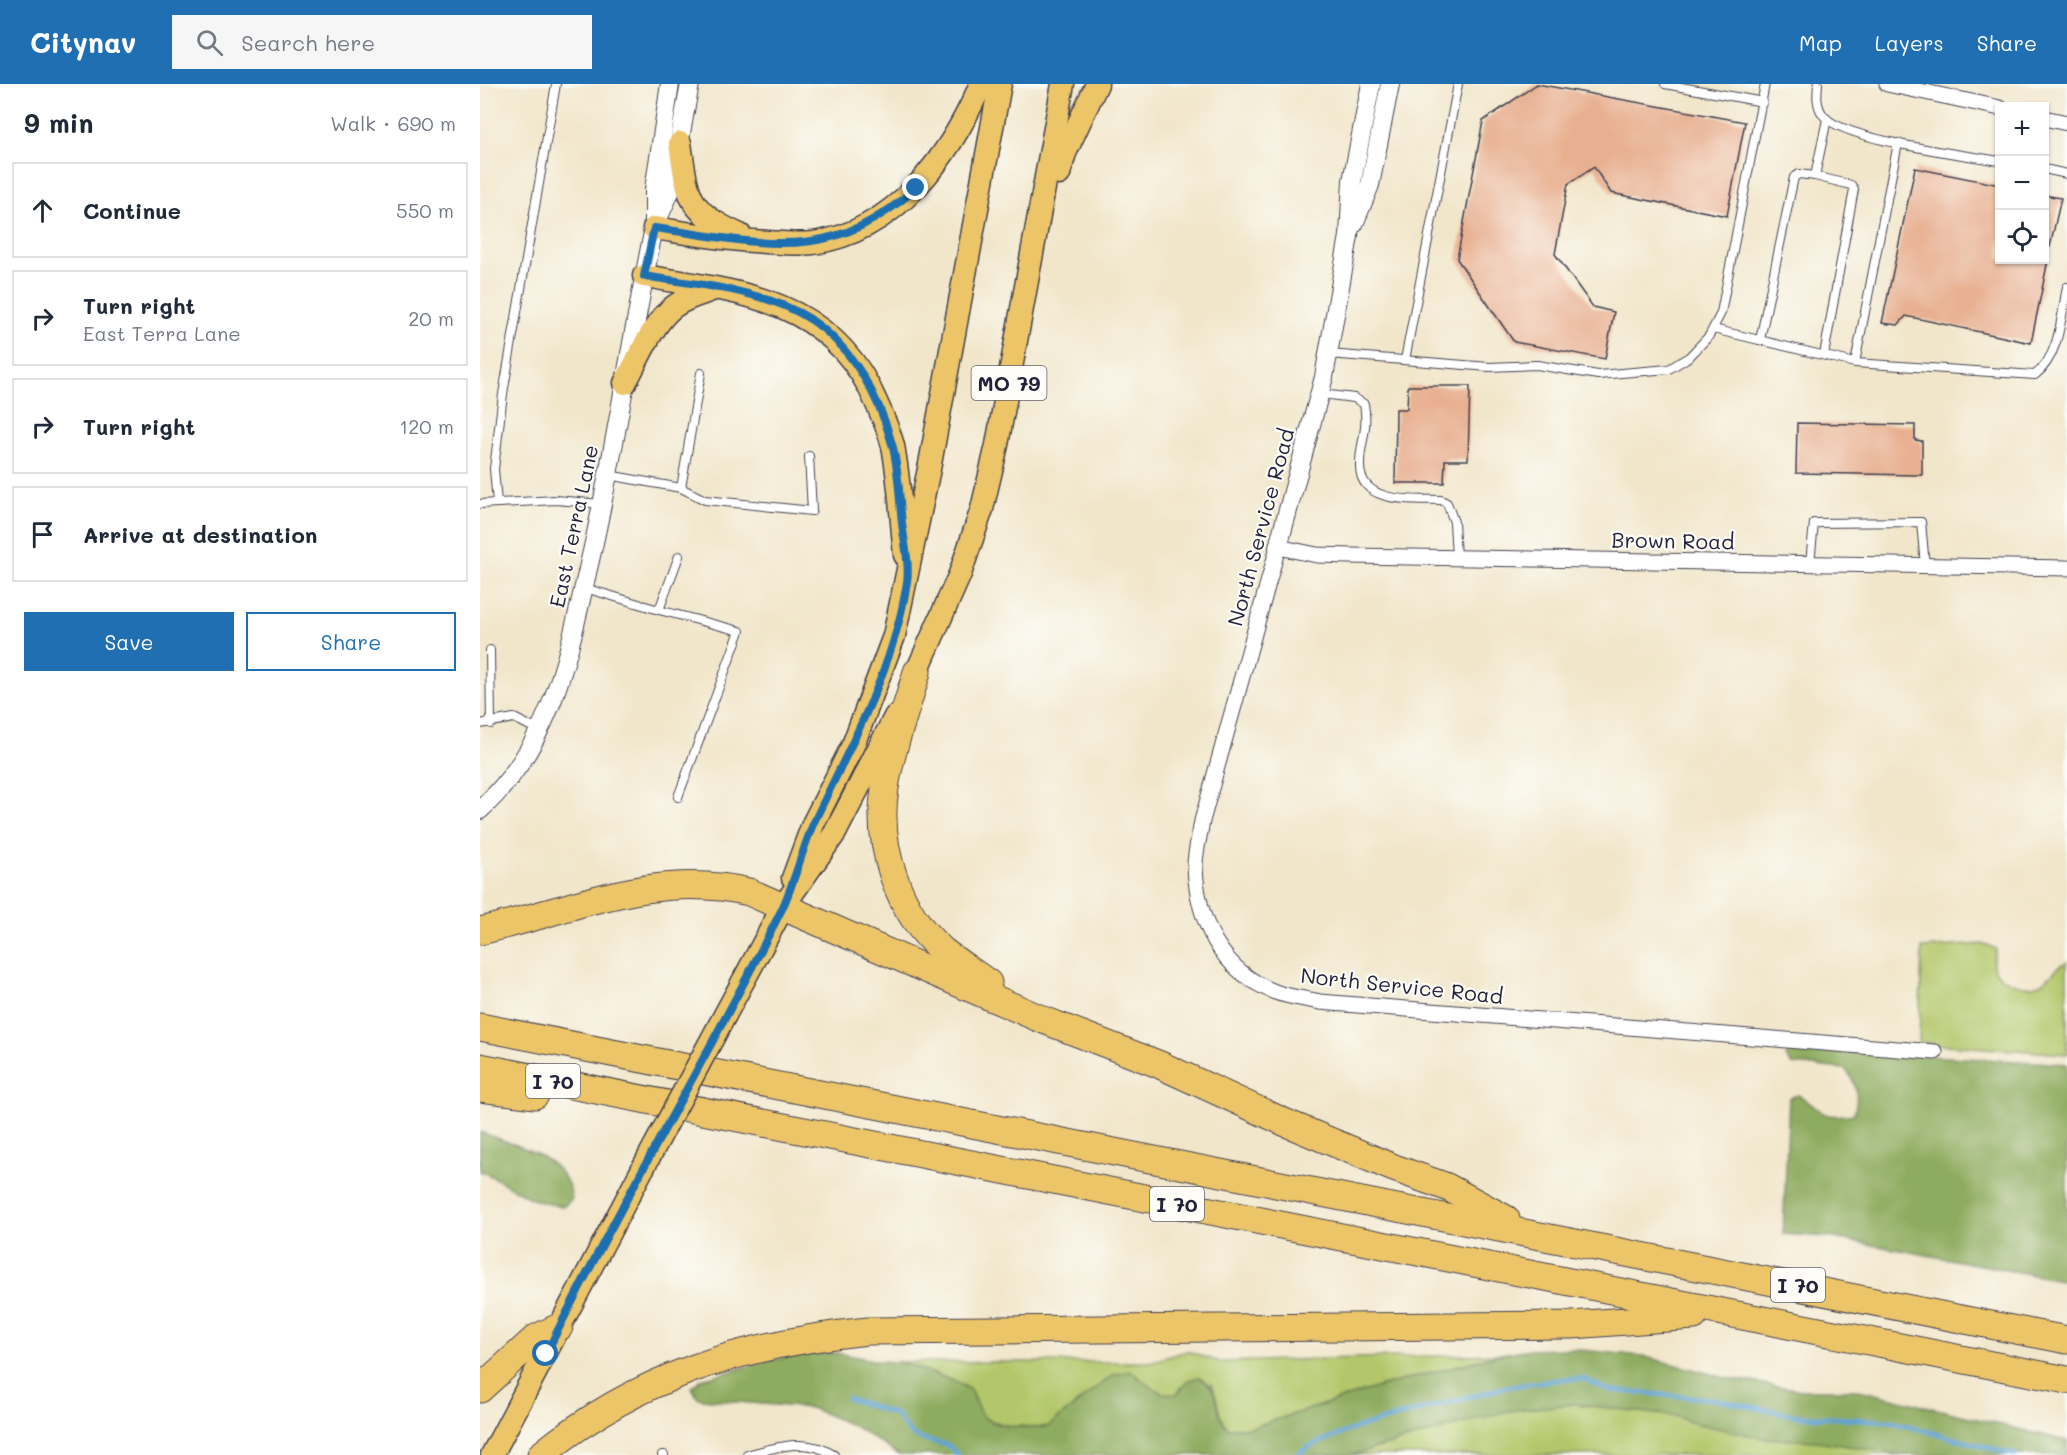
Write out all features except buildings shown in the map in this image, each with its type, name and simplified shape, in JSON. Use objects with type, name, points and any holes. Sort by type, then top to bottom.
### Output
[{"type":"highway","points":[[917,672],[885,788],[884,837],[895,881],[908,909],[942,949],[1041,1019]]},
{"type":"highway","points":[[480,932],[622,892],[662,885],[728,886],[784,905],[1041,1019],[1158,1064],[1394,1168],[1447,1186],[1528,1231]]},
{"type":"highway","name":"I 70","points":[[480,1027],[1528,1231],[2067,1340]]},
{"type":"highway","name":"I 70","points":[[480,1067],[2067,1380]]},
{"type":"highway","points":[[480,1088],[564,1100],[625,1095]]},
{"type":"highway","points":[[541,1455],[583,1423],[637,1392],[691,1367],[752,1349],[811,1336],[868,1331],[1572,1325],[1728,1313]]},
{"type":"highway","points":[[480,1389],[536,1338],[559,1327]]},
{"type":"main road","points":[[654,228],[731,241],[813,243],[845,234],[872,221],[895,206],[936,165],[955,137],[981,84]]},
{"type":"main road","name":"MO 79","points":[[784,905],[813,824],[853,745],[875,692],[894,636],[908,578],[1000,84]]},
{"type":"main road","name":"MO 79","points":[[492,1455],[784,905],[835,833],[917,672],[960,574],[982,509],[998,445],[1063,84]]},
{"type":"main road","points":[[1026,288],[1065,153],[1097,84]]},
{"type":"main road","points":[[680,143],[690,198],[700,213],[716,224],[752,240]]},
{"type":"main road","points":[[644,276],[719,288],[767,300],[808,319],[836,340],[857,364],[878,404],[892,444],[908,578]]},
{"type":"main road","points":[[625,383],[656,330],[672,308],[693,296],[719,288]]},
{"type":"street","name":"East Terra Lane","points":[[480,810],[522,764],[540,731],[567,663],[608,475],[654,228],[654,190],[670,84]]},
{"type":"street","name":"East Terra Lane","points":[[654,228],[670,192],[690,84]]},
{"type":"street","name":"North Service Road","points":[[1371,84],[1352,181],[1349,236],[1319,394],[1202,820],[1195,864],[1200,909],[1217,947],[1242,975],[1276,992],[1320,1002],[1935,1052]]},
{"type":"street","name":"North Service Road","points":[[1349,236],[1370,185],[1390,84]]},
{"type":"street","points":[[1887,84],[1995,107]]},
{"type":"street","points":[[2049,119],[2067,123]]},
{"type":"street","name":"Brown Road","points":[[1278,547],[1317,555],[2067,568]]},
{"type":"lane","points":[[497,503],[494,469],[498,429],[556,84]]},
{"type":"lane","points":[[1405,360],[1458,84]]},
{"type":"lane","points":[[1665,84],[1763,102]]},
{"type":"lane","points":[[1328,354],[1489,368],[1537,365],[1598,375],[1669,369],[1689,357],[1713,329],[1721,313],[1766,84]]},
{"type":"lane","points":[[1818,84],[1816,99],[1827,119],[1855,132],[1898,143],[1995,160]]},
{"type":"lane","points":[[1815,176],[1827,119]]},
{"type":"lane","points":[[1856,363],[1898,143]]},
{"type":"lane","points":[[2049,170],[2067,174]]},
{"type":"lane","points":[[1760,340],[1794,177],[1799,174],[1815,176],[1851,185],[1854,189],[1824,356]]},
{"type":"lane","points":[[1713,329],[1856,363],[2035,375],[2045,367],[2054,348],[2067,287]]},
{"type":"lane","points":[[681,488],[701,373]]},
{"type":"lane","points":[[1319,394],[1354,398],[1364,404],[1367,422],[1360,469],[1367,486],[1382,495],[1397,499],[1441,500],[1447,503],[1454,522],[1456,557]]},
{"type":"lane","points":[[608,475],[681,488],[705,500],[812,511],[809,456]]},
{"type":"lane","points":[[480,504],[556,500],[602,504]]},
{"type":"lane","points":[[1810,563],[1814,523],[1921,522],[1925,566]]},
{"type":"lane","points":[[659,610],[679,556]]},
{"type":"lane","points":[[584,587],[740,631],[678,797]]},
{"type":"lane","points":[[490,650],[491,724]]},
{"type":"lane","points":[[480,724],[491,724],[514,718],[540,731]]},
{"type":"lane","points":[[747,1455],[786,1445],[802,1444],[819,1446],[834,1455]]},
{"type":"green space","points":[[1985,944],[1996,949],[1993,963],[1997,973],[2019,985],[2037,985],[2067,962],[2067,1054],[1919,1043],[1922,948]]},
{"type":"green space","points":[[1791,1048],[2067,1064],[2067,1281],[1829,1237],[1783,1234],[1789,1098],[1798,1095],[1827,1115],[1834,1116],[1854,1114],[1856,1101],[1856,1090],[1845,1069],[1792,1064],[1786,1057]]},
{"type":"green space","points":[[480,1132],[523,1147],[549,1162],[568,1184],[572,1199],[564,1206],[538,1201],[480,1171]]},
{"type":"green space","points":[[1571,1349],[1642,1356],[1726,1378],[1802,1390],[1859,1390],[2067,1441],[2067,1455],[1903,1455],[1818,1441],[1762,1438],[1694,1423],[1674,1416],[1575,1404],[1508,1411],[1352,1455],[899,1455],[854,1426],[811,1408],[702,1399],[697,1397],[692,1387],[701,1379],[768,1361],[803,1354],[837,1353],[878,1361],[901,1362],[956,1382],[970,1390],[980,1412],[992,1422],[1010,1427],[1047,1427],[1113,1375],[1131,1371],[1152,1388],[1170,1394],[1177,1394],[1189,1380],[1199,1377],[1213,1390],[1220,1415],[1228,1428],[1250,1428],[1382,1386],[1501,1354],[1524,1350]]},
{"type":"green space","points":[[1187,1351],[1220,1362],[1501,1354],[1382,1386],[1250,1428],[1228,1428],[1224,1424],[1211,1384],[1182,1387],[1177,1395],[1166,1395],[1113,1375],[1047,1427],[1011,1426],[988,1420],[980,1413],[970,1390],[956,1382],[901,1362],[1150,1362]]},
{"type":"green space","points":[[1525,1391],[1975,1455],[1313,1455]]},
{"type":"waterway","points":[[1296,1455],[1310,1446],[1356,1428],[1506,1387],[1564,1379],[1585,1379],[1607,1390],[1713,1399],[1799,1416],[1889,1421],[2016,1455]]},
{"type":"waterway","points":[[847,1398],[897,1415],[913,1435],[945,1444],[957,1455]]},
{"type":"route","points":[[546,1354],[784,905],[813,824],[853,745],[875,692],[894,636],[908,578],[892,444],[878,404],[857,364],[836,340],[808,319],[767,300],[731,290],[644,276],[654,228],[731,241],[813,243],[845,234],[872,221],[895,206],[916,188]]}]
